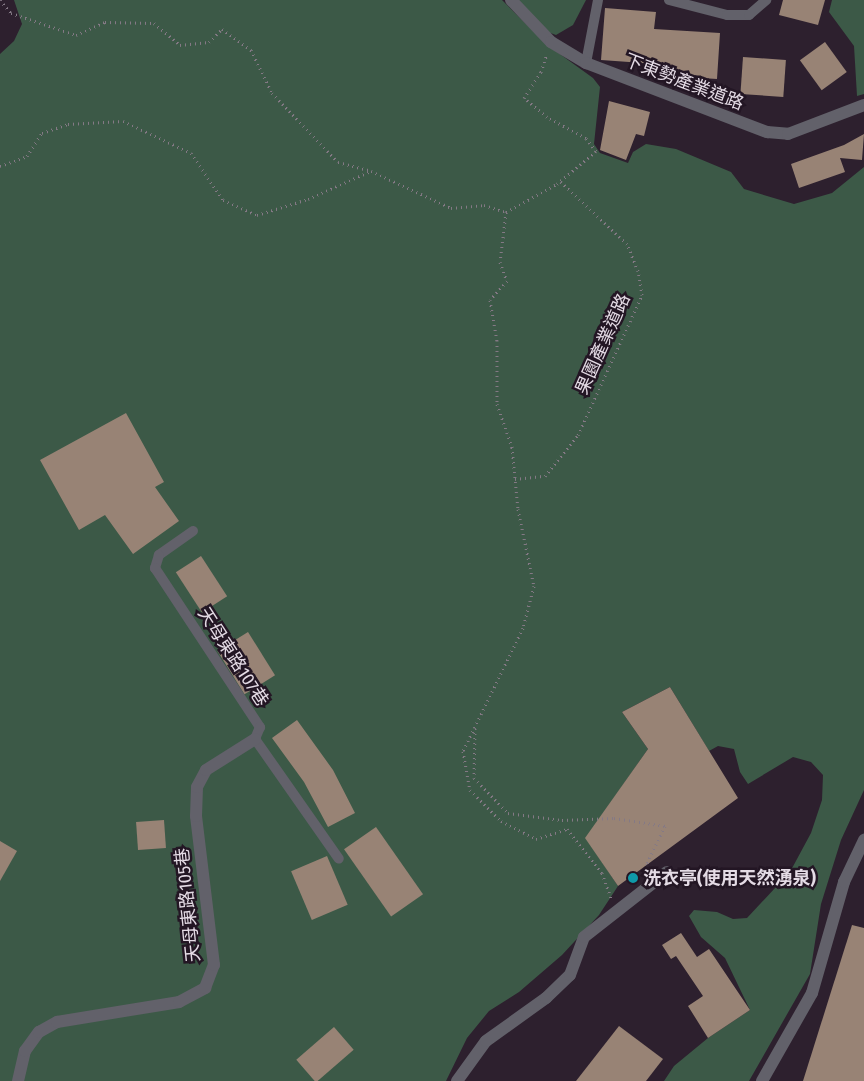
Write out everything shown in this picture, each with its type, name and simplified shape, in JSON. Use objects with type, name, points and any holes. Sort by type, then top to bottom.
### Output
[{"type":"street","name":"下東勢產業道路","points":[[511,0],[552,42],[586,63],[767,132],[788,134],[864,106]]},
{"type":"street","name":"天母東路105巷","points":[[18,1081],[25,1051],[39,1032],[57,1022],[179,1002],[205,988],[214,965],[196,816],[197,787],[206,770],[255,740]]},
{"type":"street","points":[[762,1081],[812,993],[844,882],[864,840]]},
{"type":"street","points":[[457,1081],[486,1041],[546,998],[570,974],[584,937],[650,882],[667,872]]},
{"type":"lane","points":[[586,63],[598,0]]},
{"type":"lane","points":[[669,0],[727,15],[750,15],[766,0]]},
{"type":"lane","name":"天母東路107巷","points":[[193,532],[159,555],[155,568],[260,727],[255,740]]},
{"type":"lane","points":[[255,740],[339,859]]},
{"type":"path","points":[[0,0],[11,13],[76,35],[105,22],[154,23],[180,45],[209,42],[222,29],[250,50],[272,93],[338,162],[371,171],[451,208],[484,205],[506,212],[561,182],[596,151],[586,138],[547,117],[524,98],[541,72],[552,42]]},
{"type":"path","points":[[0,166],[27,156],[42,134],[50,130],[68,124],[123,121],[190,153],[223,200],[257,215],[308,199],[371,171]]},
{"type":"path","name":"果園產業道路","points":[[515,479],[545,476],[578,435],[642,295],[637,266],[627,244],[561,182]]},
{"type":"path","points":[[506,212],[500,262],[506,281],[490,300],[497,341],[497,404],[512,448],[515,479],[534,586],[523,628],[462,751],[470,790],[501,821],[536,840],[567,829],[602,874],[611,898],[610,916]]},
{"type":"path","points":[[475,725],[474,778],[508,813],[562,820],[614,818],[665,826],[647,863],[650,882]]},
{"type":"green space","points":[[14,0],[502,0],[546,44],[593,78],[600,87],[594,144],[600,153],[628,163],[633,152],[646,144],[676,149],[731,172],[744,189],[794,204],[832,193],[864,167],[864,790],[841,840],[821,904],[810,974],[749,1081],[664,1081],[674,1066],[708,1038],[750,1010],[725,958],[701,937],[689,916],[694,910],[717,912],[733,919],[747,918],[790,872],[811,833],[822,800],[823,775],[811,762],[793,757],[748,784],[740,772],[734,749],[718,746],[709,751],[670,687],[622,712],[648,749],[586,838],[618,886],[599,915],[562,955],[519,992],[489,1011],[467,1038],[446,1081],[0,1081],[0,54],[14,41],[22,24]]},
{"type":"green space","points":[[517,0],[586,0],[573,25],[556,35],[545,31]]},
{"type":"green space","points":[[832,0],[864,0],[864,94],[857,96],[854,46],[829,12]]},
{"type":"building","points":[[783,0],[825,0],[818,25],[779,15]]},
{"type":"building","points":[[605,8],[656,12],[654,29],[720,33],[717,79],[670,76],[671,65],[601,60]]},
{"type":"building","points":[[825,42],[847,72],[822,90],[800,60]]},
{"type":"building","points":[[743,57],[786,60],[783,97],[740,94]]},
{"type":"building","points":[[609,101],[650,112],[644,136],[636,134],[626,160],[600,150]]},
{"type":"building","points":[[864,134],[862,160],[840,158],[845,172],[799,188],[791,164],[844,145]]},
{"type":"building","points":[[126,413],[164,482],[155,487],[179,521],[133,554],[105,515],[79,530],[40,460]]},
{"type":"building","points":[[201,556],[227,596],[202,613],[176,572]]},
{"type":"building","points":[[248,632],[275,675],[244,694],[217,651]]},
{"type":"building","points":[[670,687],[738,798],[618,886],[585,838],[648,749],[622,712]]},
{"type":"building","points":[[297,720],[333,770],[355,813],[328,827],[304,782],[272,738]]},
{"type":"building","points":[[164,820],[166,848],[138,850],[136,822]]},
{"type":"building","points":[[376,827],[423,894],[391,917],[344,849]]},
{"type":"building","points":[[0,841],[17,851],[0,881]]},
{"type":"building","points":[[327,856],[348,905],[312,920],[291,871]]},
{"type":"building","points":[[852,925],[864,928],[864,1081],[803,1081]]},
{"type":"building","points":[[681,933],[697,957],[709,949],[750,1010],[708,1038],[688,1006],[703,996],[676,956],[671,959],[662,945]]},
{"type":"building","points":[[619,1026],[663,1059],[646,1081],[576,1081]]},
{"type":"building","points":[[334,1027],[354,1050],[318,1081],[315,1081],[296,1060]]},
{"type":"place","name":"洗衣亭(使用天然湧泉)","points":[[633,878]]}]
